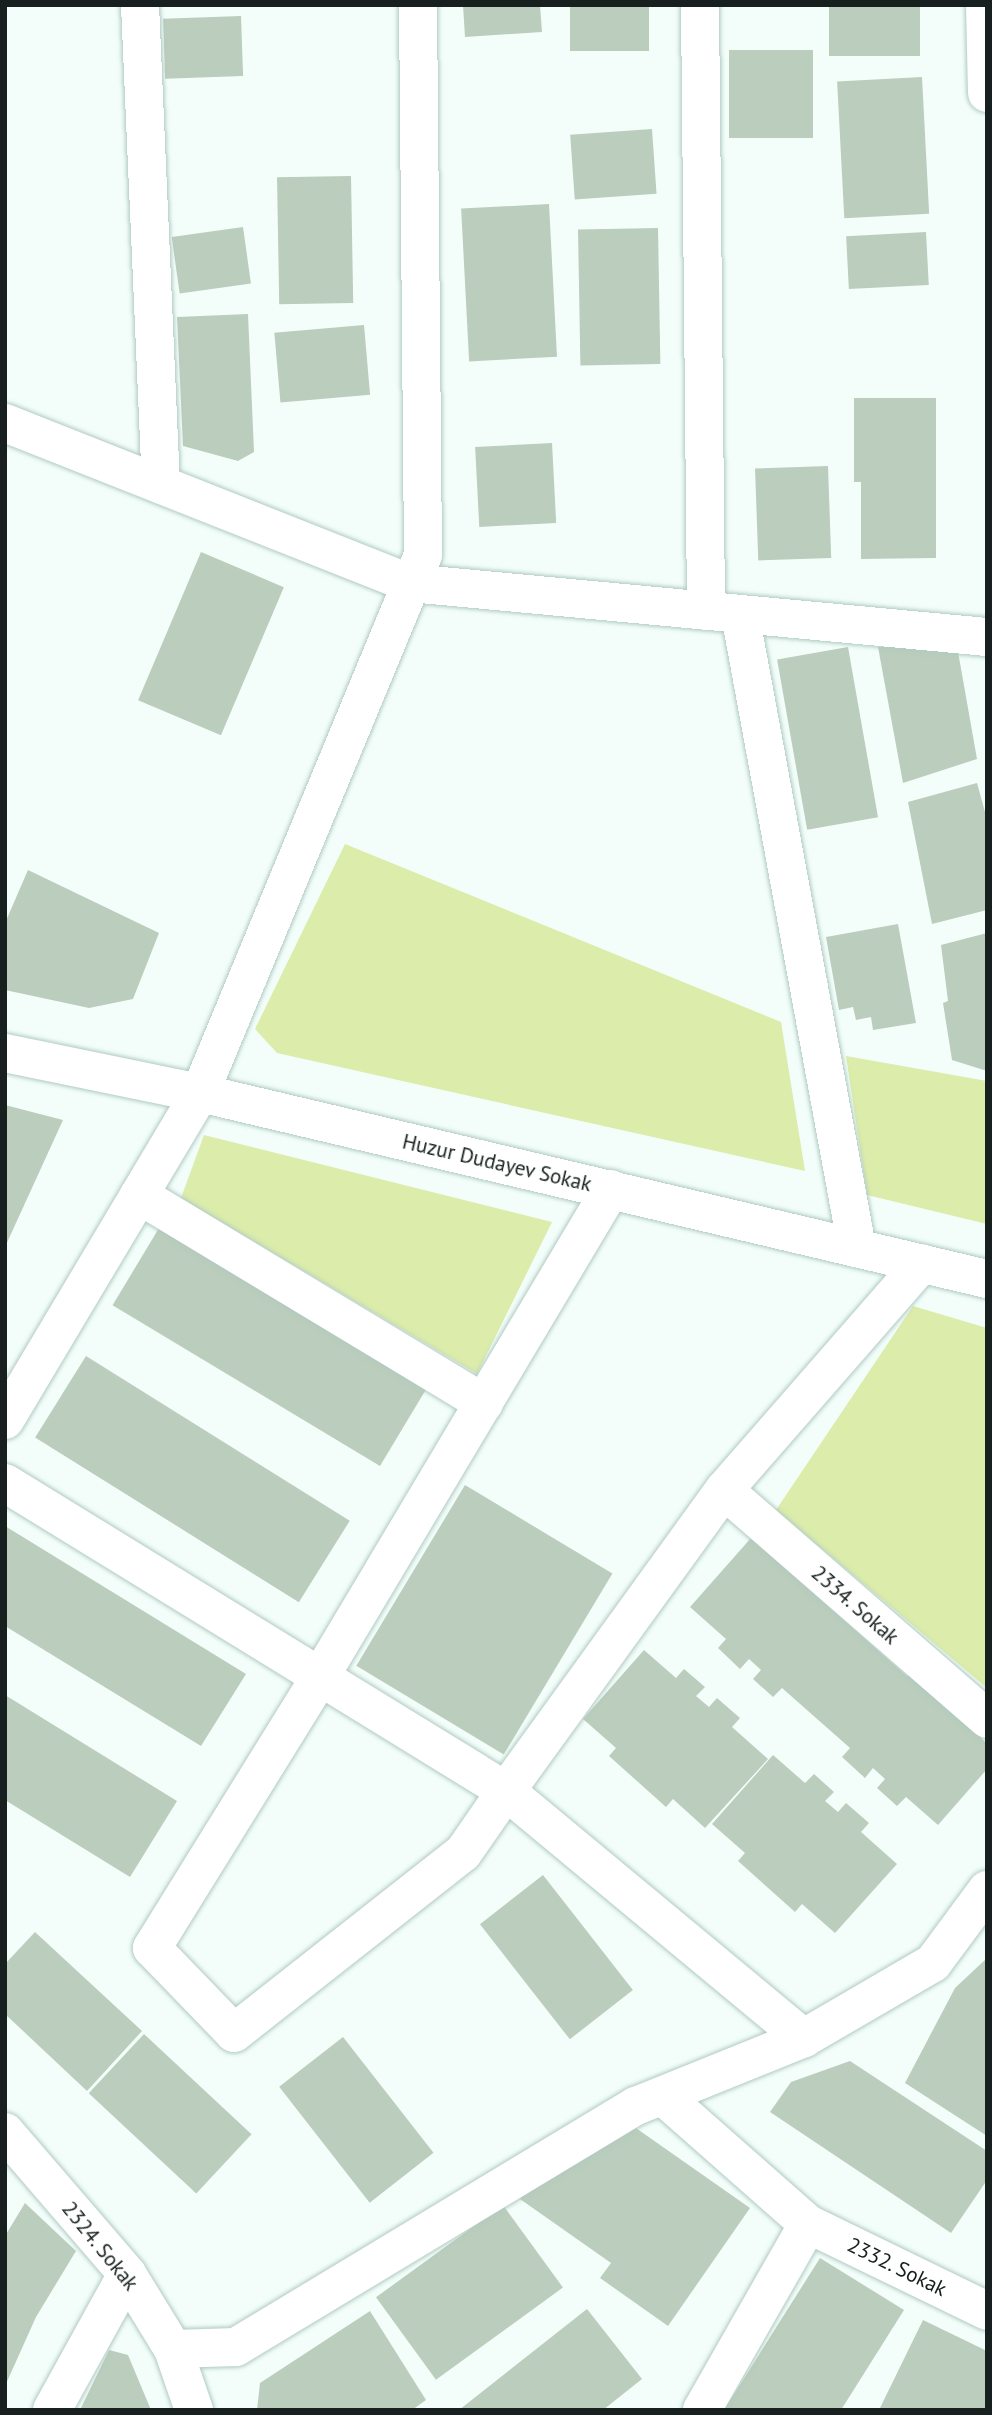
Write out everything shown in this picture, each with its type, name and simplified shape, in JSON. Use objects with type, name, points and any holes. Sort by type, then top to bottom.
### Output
[{"type":"street","points":[[140,5],[161,485]]},
{"type":"street","points":[[5,1420],[200,1093],[423,555],[418,5]]},
{"type":"street","points":[[700,5],[723,612],[857,1248]]},
{"type":"street","points":[[985,5],[987,93]]},
{"type":"street","points":[[5,423],[411,583],[987,637]]},
{"type":"street","name":"Huzur Dudayev Sokak","points":[[5,1053],[200,1093],[987,1279]]},
{"type":"street","points":[[611,1189],[320,1677],[152,1948],[234,2033],[463,1853],[724,1490],[922,1264]]},
{"type":"street","points":[[139,1195],[484,1403]]},
{"type":"street","points":[[5,1483],[506,1791],[804,2038]]},
{"type":"street","name":"2334. Sokak","points":[[724,1490],[987,1719]]},
{"type":"street","points":[[173,2349],[236,2347],[636,2106],[664,2097],[804,2038],[933,1963],[987,1890]]},
{"type":"street","name":"2332. Sokak","points":[[664,2097],[808,2224],[987,2311]]},
{"type":"street","name":"2324. Sokak","points":[[5,2132],[127,2274],[173,2349],[194,2410]]},
{"type":"street","points":[[702,2410],[808,2224]]},
{"type":"street","points":[[52,2410],[127,2274]]},
{"type":"green space","points":[[345,844],[781,1022],[805,1171],[277,1053],[255,1029]]},
{"type":"green space","points":[[846,1056],[987,1081],[987,1224],[867,1195]]},
{"type":"green space","points":[[204,1135],[552,1222],[477,1374],[181,1198]]},
{"type":"green space","points":[[913,1306],[987,1328],[987,1688],[776,1510]]},
{"type":"building","points":[[463,5],[540,5],[542,32],[465,37]]},
{"type":"building","points":[[570,5],[649,5],[649,51],[570,51]]},
{"type":"building","points":[[829,5],[920,5],[920,56],[829,56]]},
{"type":"building","points":[[241,16],[243,76],[165,79],[163,19]]},
{"type":"building","points":[[729,50],[813,50],[813,138],[729,138]]},
{"type":"building","points":[[922,77],[929,214],[844,218],[837,81]]},
{"type":"building","points":[[652,129],[657,194],[575,200],[570,135]]},
{"type":"building","points":[[351,176],[353,303],[279,304],[277,177]]},
{"type":"building","points":[[549,204],[557,357],[469,361],[461,209]]},
{"type":"building","points":[[243,227],[251,283],[180,293],[172,237]]},
{"type":"building","points":[[658,228],[660,364],[580,365],[578,229]]},
{"type":"building","points":[[926,232],[929,285],[849,289],[846,236]]},
{"type":"building","points":[[248,314],[254,452],[238,461],[183,446],[177,317]]},
{"type":"building","points":[[364,325],[370,395],[280,403],[274,333]]},
{"type":"building","points":[[854,398],[936,398],[936,558],[861,559],[861,482],[854,482]]},
{"type":"building","points":[[552,443],[556,523],[479,527],[475,447]]},
{"type":"building","points":[[828,466],[831,558],[758,560],[755,469]]},
{"type":"building","points":[[201,552],[284,587],[221,735],[138,700]]},
{"type":"building","points":[[957,646],[977,759],[903,783],[878,647]]},
{"type":"building","points":[[848,647],[878,817],[807,830],[777,660]]},
{"type":"building","points":[[977,783],[987,819],[987,910],[932,924],[908,802]]},
{"type":"building","points":[[28,870],[159,933],[133,999],[89,1008],[5,990],[5,923]]},
{"type":"building","points":[[898,924],[916,1023],[873,1030],[871,1017],[856,1020],[853,1007],[839,1010],[826,937]]},
{"type":"building","points":[[987,933],[987,1071],[952,1060],[943,1003],[948,1001],[941,945]]},
{"type":"building","points":[[5,1105],[63,1120],[5,1247]]},
{"type":"building","points":[[162,1223],[429,1384],[380,1466],[113,1305]]},
{"type":"building","points":[[86,1356],[350,1521],[299,1602],[35,1437]]},
{"type":"building","points":[[465,1485],[612,1574],[504,1754],[356,1666]]},
{"type":"building","points":[[5,1526],[246,1674],[201,1746],[5,1626]]},
{"type":"building","points":[[751,1538],[907,1676],[914,1667],[987,1744],[987,1769],[938,1825],[906,1797],[897,1806],[877,1788],[885,1779],[873,1768],[865,1778],[842,1757],[850,1748],[782,1688],[773,1697],[753,1679],[761,1670],[749,1659],[740,1669],[718,1648],[726,1639],[690,1607]]},
{"type":"building","points":[[644,1650],[676,1678],[684,1669],[705,1687],[696,1696],[709,1707],[717,1698],[740,1718],[732,1727],[768,1759],[705,1828],[673,1799],[666,1807],[609,1756],[616,1748],[583,1719]]},
{"type":"building","points":[[5,1695],[177,1801],[130,1877],[5,1800]]},
{"type":"building","points":[[773,1755],[805,1783],[814,1774],[834,1792],[825,1801],[838,1812],[846,1803],[869,1823],[861,1832],[897,1864],[835,1933],[802,1904],[795,1912],[738,1861],[745,1853],[712,1824]]},
{"type":"building","points":[[543,1875],[633,1990],[570,2039],[480,1924]]},
{"type":"building","points":[[35,1932],[142,2031],[87,2091],[5,2014],[5,1964]]},
{"type":"building","points":[[987,1958],[987,2136],[905,2083],[955,1988]]},
{"type":"building","points":[[144,2034],[252,2134],[196,2193],[89,2093]]},
{"type":"building","points":[[343,2037],[434,2153],[370,2203],[279,2087]]},
{"type":"building","points":[[850,2061],[987,2151],[987,2180],[951,2233],[770,2112],[791,2082]]},
{"type":"building","points":[[633,2126],[750,2208],[668,2326],[600,2278],[611,2263],[520,2199],[538,2170]]},
{"type":"building","points":[[25,2203],[76,2251],[36,2317],[5,2386],[5,2236]]},
{"type":"building","points":[[503,2205],[563,2288],[436,2380],[376,2297]]},
{"type":"building","points":[[820,2258],[904,2310],[841,2410],[724,2410]]},
{"type":"building","points":[[587,2309],[642,2379],[603,2410],[459,2410]]},
{"type":"building","points":[[370,2311],[426,2400],[412,2410],[257,2410],[260,2383]]},
{"type":"building","points":[[923,2320],[987,2351],[987,2410],[879,2410]]},
{"type":"building","points":[[109,2350],[128,2355],[151,2410],[80,2410]]}]
